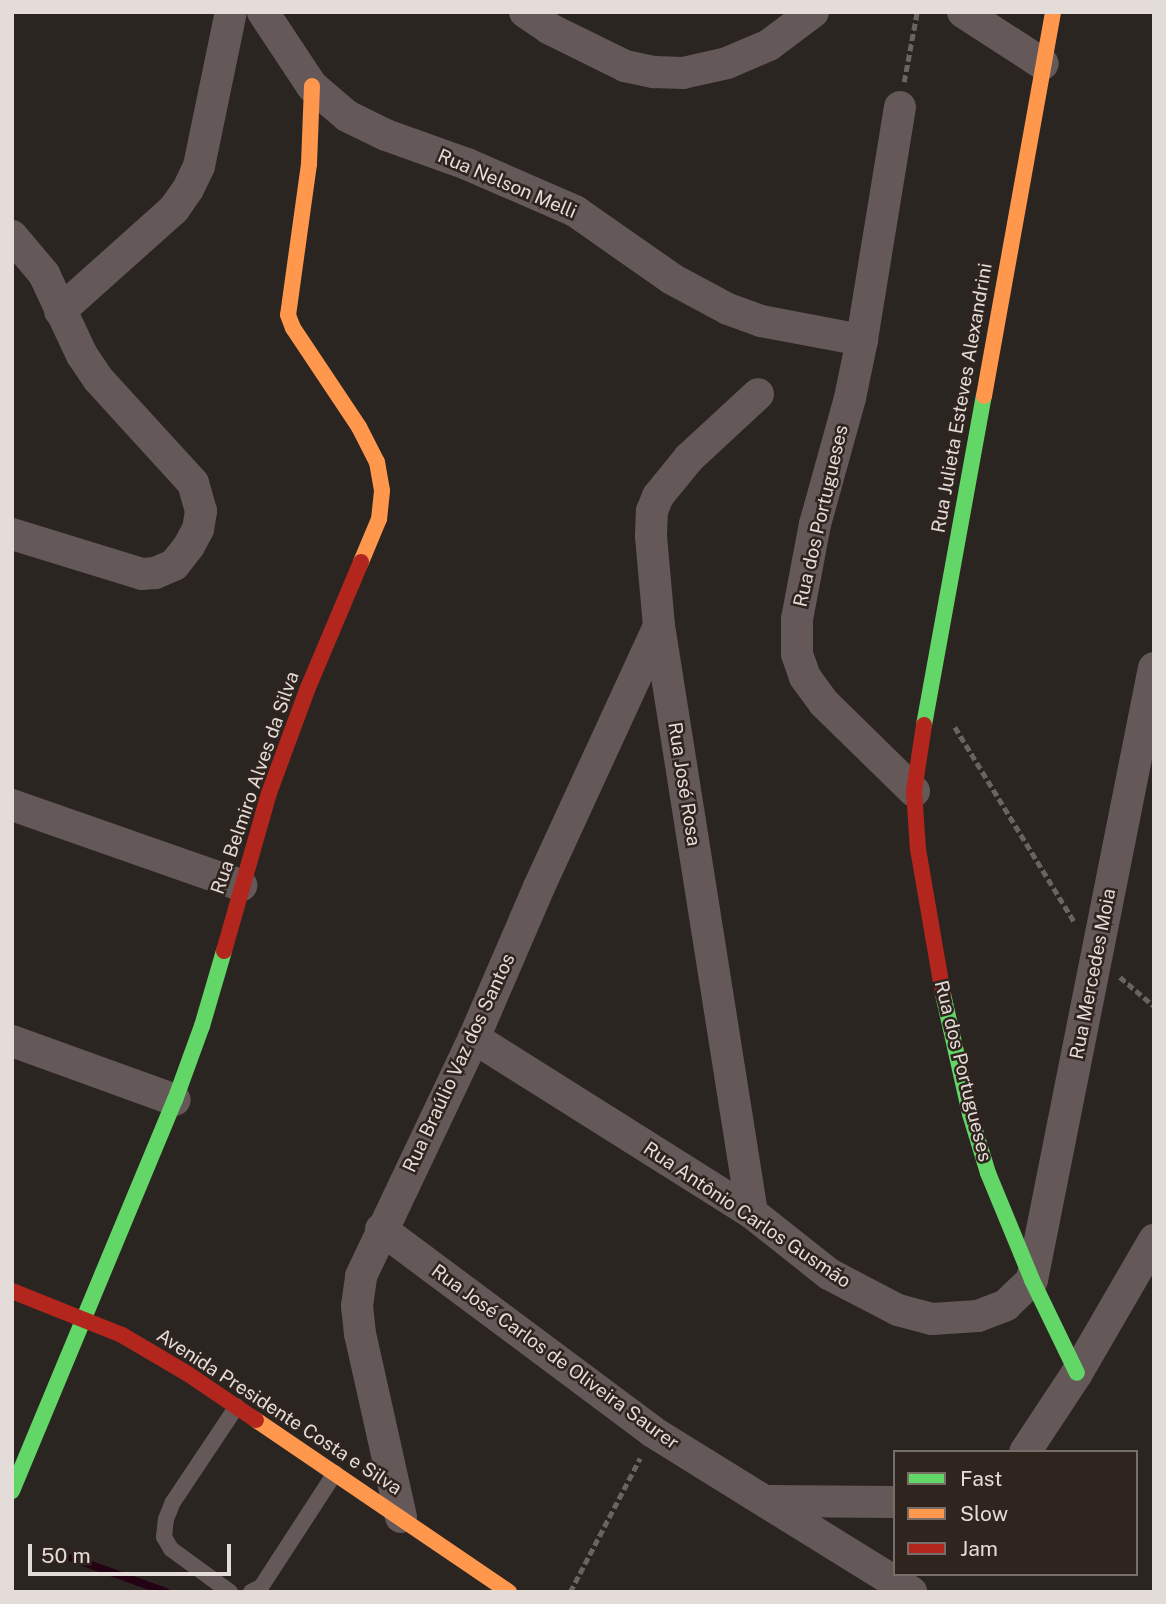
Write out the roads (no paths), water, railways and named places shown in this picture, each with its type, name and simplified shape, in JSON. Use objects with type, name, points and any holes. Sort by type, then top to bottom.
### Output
[{"type":"street","points":[[60,310],[174,209],[188,190],[199,166],[232,12]]},
{"type":"street","name":"Rua Nelson Melli","points":[[263,12],[312,86],[347,116],[386,135],[467,164],[575,211],[672,279],[728,309],[761,321],[862,340]]},
{"type":"street","points":[[525,12],[550,29],[625,66],[673,72],[727,63],[769,45],[813,12]]},
{"type":"street","points":[[963,12],[1043,64]]},
{"type":"street","name":"Rua Julieta Esteves Alexandrini","points":[[914,792],[930,684],[960,532],[1053,12]]},
{"type":"street","name":"Rua Belmiro Alves da Silva","points":[[12,1491],[82,1317],[175,1100],[202,1026],[241,885],[307,690],[379,519],[382,491],[377,462],[359,428],[293,328],[288,314],[309,163],[312,86]]},
{"type":"street","name":"Rua dos Portugueses","points":[[900,107],[862,340],[850,398],[816,524],[797,619],[797,654],[805,677],[824,703],[914,792],[918,849],[944,1000],[971,1114],[988,1173],[1032,1280],[1077,1373]]},
{"type":"street","points":[[12,236],[44,274],[60,310],[99,380],[192,483],[201,511],[198,529],[174,565],[165,571],[142,574],[12,534]]},
{"type":"street","name":"Rua José Rosa","points":[[752,1213],[659,626],[651,536],[652,511],[658,496],[689,458],[758,394]]},
{"type":"street","name":"Rua Braúlio Vaz dos Santos","points":[[401,1517],[360,1334],[357,1306],[361,1276],[474,1038],[539,887],[659,626]]},
{"type":"street","name":"Rua Mercedes Moia","points":[[1032,1280],[1154,668]]},
{"type":"street","points":[[12,804],[241,885]]},
{"type":"street","name":"Rua Antônio Carlos Gusmão","points":[[474,1038],[752,1213],[829,1274],[898,1310],[932,1318],[978,1316],[1006,1305],[1032,1280]]},
{"type":"street","points":[[12,1041],[175,1100]]},
{"type":"street","name":"Rua José Carlos de Oliveira Saurer","points":[[381,1229],[653,1432],[911,1592]]},
{"type":"street","points":[[1026,1450],[1077,1373],[1154,1240]]},
{"type":"street","name":"Avenida Presidente Costa e Silva","points":[[12,1291],[122,1335],[237,1405],[509,1592]]},
{"type":"street","points":[[766,1501],[893,1503]]},
{"type":"lane","points":[[230,1592],[172,1549],[164,1537],[166,1519],[173,1502],[237,1405]]},
{"type":"lane","points":[[251,1592],[261,1587],[335,1473]]},
{"type":"waterway","points":[[72,1558],[166,1592]]}]
